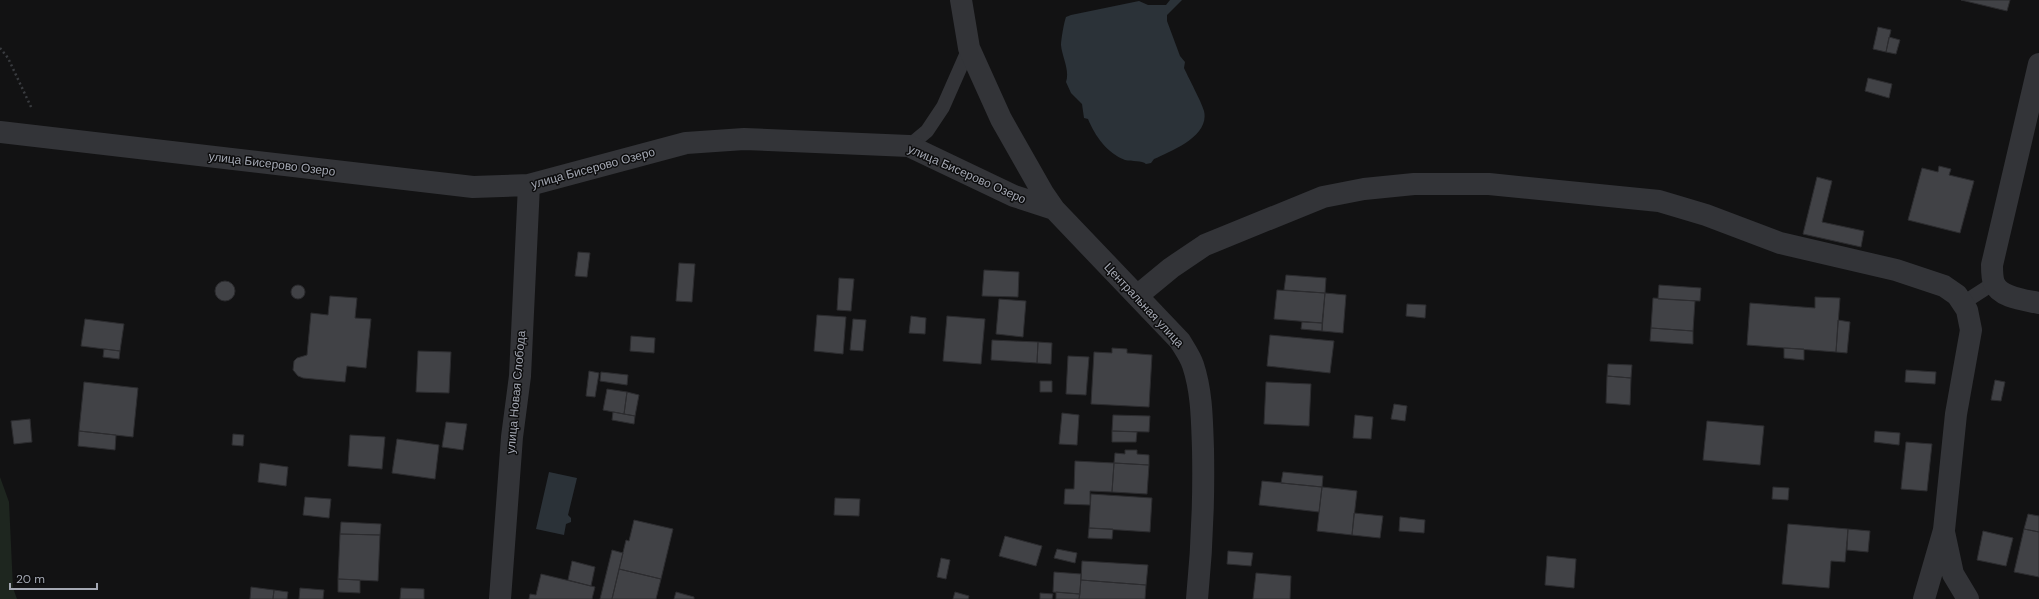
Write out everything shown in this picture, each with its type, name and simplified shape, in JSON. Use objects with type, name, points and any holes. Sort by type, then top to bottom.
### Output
[{"type":"street","name":"Центральная улица","points":[[961,0],[969,48],[1001,118],[1042,193],[1054,209],[1180,341],[1192,363],[1198,384],[1202,416],[1203,509],[1197,599]]},
{"type":"street","points":[[2039,64],[1992,264],[1994,283],[2000,291],[2012,297],[2039,302]]},
{"type":"street","name":"улица Бисерово Озеро","points":[[0,132],[474,187],[529,185],[686,143],[744,139],[910,146],[1014,196],[1054,209]]},
{"type":"street","points":[[1137,296],[1170,268],[1205,245],[1323,197],[1364,189],[1414,184],[1489,184],[1659,201],[1706,215],[1780,243],[1896,270],[1944,286],[1957,295],[1967,310],[1971,330],[1956,414],[1944,530],[1924,599]]},
{"type":"street","name":"улица Новая Слобода","points":[[500,599],[512,437],[520,376],[529,185]]},
{"type":"street","points":[[1944,530],[1953,574],[1968,599]]},
{"type":"lane","points":[[910,146],[927,131],[943,107],[969,48]]},
{"type":"lane","points":[[1963,304],[1994,283]]},
{"type":"path","points":[[0,48],[8,58],[32,110]]},
{"type":"shaded area","points":[[1170,0],[1182,0],[1167,15],[1167,21],[1180,56],[1185,62],[1184,68],[1204,111],[1204,120],[1201,128],[1188,141],[1170,152],[1154,159],[1151,163],[1146,164],[1142,162],[1125,160],[1113,153],[1098,138],[1088,119],[1084,118],[1082,104],[1071,93],[1066,82],[1067,73],[1061,45],[1065,19],[1071,15],[1139,1],[1148,5],[1166,5]]},
{"type":"shaded area","points":[[549,472],[577,478],[568,515],[571,518],[571,522],[566,524],[564,535],[536,529]]},
{"type":"shaded area","points":[[0,477],[9,502],[13,588],[17,599],[0,599]]},
{"type":"building","points":[[1961,0],[2010,0],[2007,11]]},
{"type":"building","points":[[1878,27],[1891,30],[1886,52],[1873,49]]},
{"type":"building","points":[[1889,37],[1900,40],[1896,54],[1886,52]]},
{"type":"building","points":[[1868,78],[1892,84],[1889,98],[1865,91]]},
{"type":"building","points":[[1939,166],[1951,169],[1949,175],[1974,181],[1960,233],[1908,220],[1922,168],[1938,172]]},
{"type":"building","points":[[1817,177],[1832,181],[1822,222],[1864,231],[1861,247],[1803,234]]},
{"type":"building","points":[[578,252],[590,253],[587,277],[575,276]]},
{"type":"building","points":[[679,263],[695,264],[692,302],[676,301]]},
{"type":"building","points":[[984,270],[1019,272],[1018,297],[982,296]]},
{"type":"building","points":[[1286,275],[1326,278],[1325,293],[1284,290]]},
{"type":"building","points":[[839,278],[854,279],[851,311],[837,310]]},
{"type":"building","points":[[225,281],[232,284],[235,291],[232,298],[225,301],[218,298],[215,291],[218,284]]},
{"type":"building","points":[[298,285],[303,287],[305,292],[303,297],[298,299],[293,297],[291,292],[293,287]]},
{"type":"building","points":[[1659,285],[1701,288],[1700,301],[1658,299]]},
{"type":"building","points":[[1277,290],[1325,293],[1322,323],[1274,319]]},
{"type":"building","points":[[1325,293],[1346,295],[1343,333],[1322,331]]},
{"type":"building","points":[[330,296],[357,298],[355,318],[371,319],[366,368],[347,366],[345,382],[303,378],[298,376],[293,370],[294,361],[297,358],[307,355],[311,313],[328,315]]},
{"type":"building","points":[[1815,297],[1840,298],[1836,352],[1747,345],[1750,303],[1815,308]]},
{"type":"building","points":[[1653,298],[1695,301],[1693,331],[1651,328]]},
{"type":"building","points":[[999,299],[1026,301],[1023,337],[996,334]]},
{"type":"building","points":[[1407,304],[1426,305],[1425,318],[1406,316]]},
{"type":"building","points":[[817,315],[846,317],[843,354],[814,351]]},
{"type":"building","points":[[911,316],[926,318],[925,334],[909,333]]},
{"type":"building","points":[[947,316],[985,319],[981,364],[943,361]]},
{"type":"building","points":[[85,319],[124,324],[120,351],[81,346]]},
{"type":"building","points":[[853,319],[866,320],[863,351],[850,350]]},
{"type":"building","points":[[1838,320],[1850,322],[1847,353],[1836,352]]},
{"type":"building","points":[[1302,322],[1322,323],[1322,331],[1301,329]]},
{"type":"building","points":[[1651,328],[1693,331],[1693,344],[1650,341]]},
{"type":"building","points":[[1270,335],[1334,341],[1330,373],[1267,366]]},
{"type":"building","points":[[631,336],[655,338],[654,353],[630,351]]},
{"type":"building","points":[[992,340],[1038,342],[1037,363],[991,360]]},
{"type":"building","points":[[1038,342],[1052,343],[1051,364],[1037,363]]},
{"type":"building","points":[[1112,348],[1127,349],[1127,353],[1152,355],[1149,407],[1091,404],[1094,352],[1112,353]]},
{"type":"building","points":[[1784,348],[1804,349],[1804,360],[1784,358]]},
{"type":"building","points":[[104,349],[120,351],[119,359],[103,357]]},
{"type":"building","points":[[418,351],[451,352],[449,393],[416,392]]},
{"type":"building","points":[[1068,356],[1089,357],[1086,395],[1066,394]]},
{"type":"building","points":[[1608,364],[1632,365],[1631,378],[1607,376]]},
{"type":"building","points":[[1906,370],[1936,372],[1935,384],[1905,382]]},
{"type":"building","points":[[589,371],[599,373],[595,397],[586,396]]},
{"type":"building","points":[[601,372],[628,375],[627,385],[600,381]]},
{"type":"building","points":[[1607,376],[1631,378],[1630,405],[1606,403]]},
{"type":"building","points":[[1995,380],[2005,382],[2001,401],[1991,400]]},
{"type":"building","points":[[1040,381],[1052,381],[1052,392],[1040,392]]},
{"type":"building","points":[[84,382],[138,388],[133,437],[79,431]]},
{"type":"building","points":[[1266,382],[1311,384],[1309,426],[1264,424]]},
{"type":"building","points":[[607,389],[627,392],[624,414],[603,410]]},
{"type":"building","points":[[627,392],[639,395],[635,416],[624,414]]},
{"type":"building","points":[[1394,404],[1407,406],[1405,421],[1391,419]]},
{"type":"building","points":[[613,412],[635,416],[634,424],[612,420]]},
{"type":"building","points":[[1062,413],[1079,415],[1077,445],[1059,444]]},
{"type":"building","points":[[1113,415],[1150,416],[1149,432],[1112,431]]},
{"type":"building","points":[[1355,415],[1373,417],[1371,439],[1353,438]]},
{"type":"building","points":[[30,419],[32,442],[14,444],[11,421]]},
{"type":"building","points":[[1707,421],[1764,426],[1760,465],[1703,460]]},
{"type":"building","points":[[446,422],[467,424],[463,450],[442,447]]},
{"type":"building","points":[[79,431],[116,435],[115,450],[78,446]]},
{"type":"building","points":[[1112,431],[1137,432],[1136,442],[1112,442]]},
{"type":"building","points":[[1875,431],[1900,433],[1899,445],[1874,442]]},
{"type":"building","points":[[233,434],[244,435],[243,446],[232,445]]},
{"type":"building","points":[[350,435],[385,437],[382,469],[348,466]]},
{"type":"building","points":[[397,439],[439,445],[435,479],[392,473]]},
{"type":"building","points":[[1906,442],[1932,444],[1927,491],[1901,489]]},
{"type":"building","points":[[1125,450],[1137,450],[1137,454],[1149,455],[1149,465],[1114,463],[1115,453],[1125,454]]},
{"type":"building","points":[[1075,461],[1114,463],[1112,492],[1090,491],[1090,505],[1064,504],[1065,489],[1074,489]]},
{"type":"building","points":[[260,463],[288,467],[286,486],[258,482]]},
{"type":"building","points":[[1114,463],[1149,465],[1147,494],[1112,492]]},
{"type":"building","points":[[1283,472],[1323,476],[1322,487],[1281,483]]},
{"type":"building","points":[[1262,481],[1322,487],[1319,512],[1259,505]]},
{"type":"building","points":[[1322,487],[1357,491],[1352,535],[1317,531]]},
{"type":"building","points":[[1773,487],[1789,488],[1788,500],[1772,499]]},
{"type":"building","points":[[1091,494],[1152,498],[1150,532],[1089,528]]},
{"type":"building","points":[[305,497],[331,499],[329,518],[303,515]]},
{"type":"building","points":[[835,498],[860,499],[859,516],[834,515]]},
{"type":"building","points":[[1354,513],[1383,516],[1380,538],[1352,535]]},
{"type":"building","points":[[2028,514],[2039,516],[2039,532],[2024,529]]},
{"type":"building","points":[[1400,517],[1425,520],[1424,533],[1399,531]]},
{"type":"building","points":[[634,520],[673,529],[661,579],[619,569],[626,540],[629,541]]},
{"type":"building","points":[[341,522],[381,524],[380,535],[340,534]]},
{"type":"building","points":[[1788,524],[1848,529],[1845,562],[1831,561],[1829,588],[1782,584]]},
{"type":"building","points":[[1089,528],[1113,529],[1112,539],[1088,538]]},
{"type":"building","points":[[1848,529],[1870,531],[1868,552],[1847,550]]},
{"type":"building","points":[[2024,529],[2039,532],[2039,577],[2014,572]]},
{"type":"building","points":[[1983,531],[2013,538],[2006,566],[1977,560]]},
{"type":"building","points":[[340,534],[380,535],[378,581],[338,579]]},
{"type":"building","points":[[1005,536],[1042,546],[1036,566],[999,556]]},
{"type":"building","points":[[1057,549],[1077,553],[1075,563],[1054,558]]},
{"type":"building","points":[[612,550],[623,553],[612,599],[600,599]]},
{"type":"building","points":[[1228,551],[1253,553],[1251,566],[1227,564]]},
{"type":"building","points":[[1547,556],[1576,559],[1574,588],[1545,585]]},
{"type":"building","points":[[941,558],[950,560],[946,579],[937,577]]},
{"type":"building","points":[[572,561],[595,567],[591,586],[568,580]]},
{"type":"building","points":[[1082,561],[1148,565],[1146,585],[1081,580]]},
{"type":"building","points":[[619,569],[661,579],[656,599],[612,599]]},
{"type":"building","points":[[1054,572],[1081,574],[1080,594],[1053,592]]},
{"type":"building","points":[[1256,573],[1291,576],[1290,599],[1253,599]]},
{"type":"building","points":[[541,574],[595,587],[592,599],[529,599],[530,594],[536,595]]},
{"type":"building","points":[[338,579],[360,580],[360,593],[338,592]]},
{"type":"building","points":[[1081,580],[1146,585],[1145,599],[1079,599]]},
{"type":"building","points":[[251,587],[274,590],[273,599],[250,599]]},
{"type":"building","points":[[300,588],[324,590],[323,599],[299,599]]},
{"type":"building","points":[[401,588],[424,589],[424,599],[400,599]]},
{"type":"building","points":[[274,590],[288,592],[287,599],[273,599]]},
{"type":"building","points":[[676,592],[694,597],[694,599],[674,599]]},
{"type":"building","points":[[955,592],[969,596],[968,599],[953,599]]},
{"type":"building","points":[[1056,592],[1080,594],[1079,599],[1056,599]]},
{"type":"building","points":[[1040,593],[1053,594],[1052,599],[1040,599]]}]
